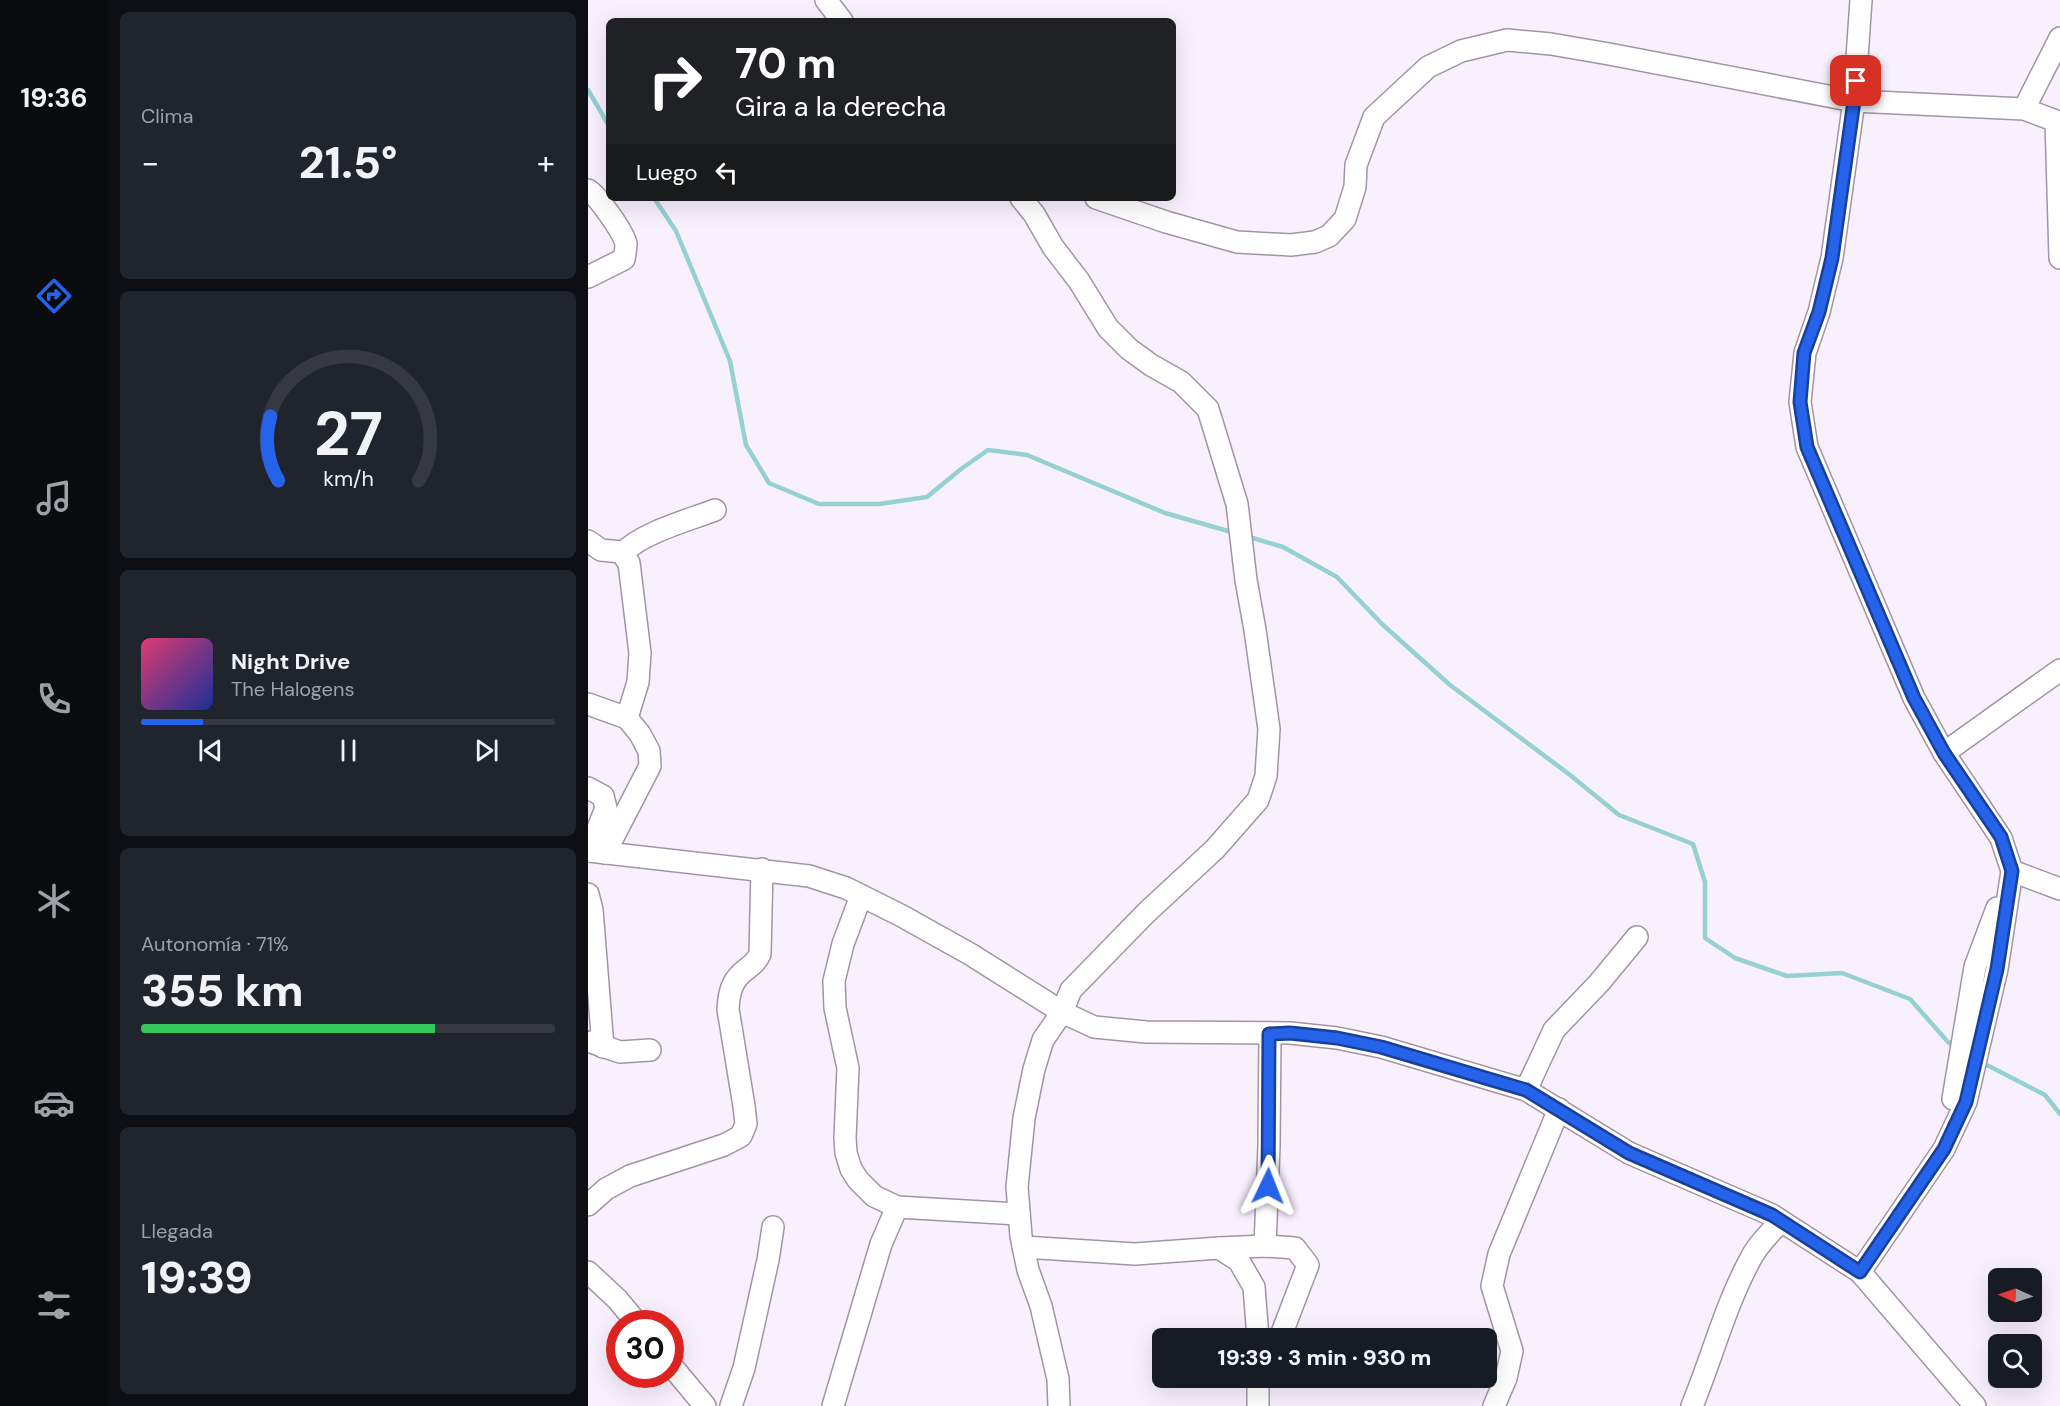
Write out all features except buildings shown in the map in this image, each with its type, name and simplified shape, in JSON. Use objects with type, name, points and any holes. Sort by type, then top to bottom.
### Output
[{"type":"street","points":[[826,0],[840,18]]},
{"type":"street","points":[[1860,1272],[1944,1149],[1973,1035],[1997,969],[2012,871],[2001,837],[1944,753],[1914,698],[1807,447],[1800,402],[1804,353],[1819,312],[1832,258],[1854,101],[1861,0]]},
{"type":"street","points":[[2024,109],[2060,38]]},
{"type":"street","points":[[1105,201],[1166,222],[1237,242],[1291,245],[1315,242],[1329,236],[1346,219],[1355,187],[1356,165],[1374,117],[1428,67],[1461,51],[1508,40],[1551,44],[1609,54],[1854,101],[2024,109],[2056,121],[2060,258]]},
{"type":"street","points":[[588,190],[595,195],[620,232],[626,244],[626,251],[624,258],[588,277]]},
{"type":"street","points":[[1023,201],[1034,214],[1053,247],[1079,281],[1108,328],[1129,349],[1181,382],[1208,409],[1237,504],[1269,729],[1266,776],[1258,800],[1215,849],[1146,913],[1071,990],[1062,1012],[1043,1040],[1034,1069],[1024,1119],[1017,1187],[1019,1214],[1028,1270],[1041,1306],[1058,1379],[1059,1406]]},
{"type":"street","points":[[623,553],[644,537],[715,510]]},
{"type":"street","points":[[590,547],[618,551],[623,553],[630,563],[640,653],[638,682],[627,718],[640,734],[649,751],[650,766],[594,852]]},
{"type":"street","points":[[1944,753],[2060,670]]},
{"type":"street","points":[[588,704],[627,718]]},
{"type":"street","points":[[588,788],[603,796],[606,808],[594,852]]},
{"type":"street","points":[[594,852],[762,869],[809,876],[846,888],[970,954],[1062,1012],[1094,1027],[1146,1032],[1290,1033],[1337,1038],[1381,1047],[1526,1090],[1629,1153],[1772,1215],[1860,1272],[1975,1406]]},
{"type":"street","points":[[588,1205],[606,1190],[630,1176],[724,1145],[739,1138],[743,1133],[746,1124],[744,1106],[728,1009],[730,993],[735,980],[754,964],[760,954],[762,869]]},
{"type":"street","points":[[2012,871],[2060,889]]},
{"type":"street","points":[[1973,1035],[1975,967],[2012,871]]},
{"type":"street","points":[[588,894],[592,910],[596,1044],[620,1052],[650,1050]]},
{"type":"street","points":[[861,896],[843,945],[834,981],[835,1008],[848,1068],[845,1138],[846,1153],[851,1169],[858,1180],[874,1196],[897,1207],[1019,1214]]},
{"type":"street","points":[[1526,1090],[1554,1030],[1599,983],[1637,938]]},
{"type":"street","points":[[1265,1246],[1269,1146],[1269,1034]]},
{"type":"street","points":[[1494,1406],[1506,1378],[1512,1351],[1492,1286],[1499,1254],[1559,1110]]},
{"type":"street","points":[[833,1406],[881,1244],[897,1207]]},
{"type":"street","points":[[1692,1406],[1750,1259],[1781,1221]]},
{"type":"street","points":[[731,1406],[744,1368],[773,1227]]},
{"type":"street","points":[[1023,1247],[1134,1254],[1265,1246],[1295,1248],[1308,1265],[1284,1328]]},
{"type":"street","points":[[1219,1248],[1239,1261],[1254,1287],[1257,1328]]},
{"type":"street","points":[[588,1272],[626,1310]]},
{"type":"street","points":[[684,1381],[705,1406]]},
{"type":"street","points":[[1257,1402],[1263,1388]]},
{"type":"waterway","points":[[588,90],[606,121]]},
{"type":"waterway","points":[[656,201],[676,231],[730,361],[746,445],[769,483],[819,504],[879,504],[927,497],[988,450],[1027,455],[1165,513],[1235,533]]},
{"type":"waterway","points":[[1246,536],[1283,547],[1337,577],[1383,625],[1450,685],[1570,775],[1619,815],[1693,844],[1705,882],[1705,938],[1735,958],[1787,976],[1842,973],[1910,999],[1948,1042],[1956,1047]]},
{"type":"waterway","points":[[1981,1062],[2045,1095],[2060,1114]]},
{"type":"route","points":[[1268,1186],[1269,1034],[1290,1033],[1337,1038],[1381,1047],[1526,1090],[1629,1153],[1772,1215],[1860,1272],[1944,1149],[1966,1102],[1997,969],[2012,871],[2001,837],[1944,753],[1914,698],[1807,447],[1800,402],[1804,353],[1819,312],[1832,258],[1856,81]]}]
